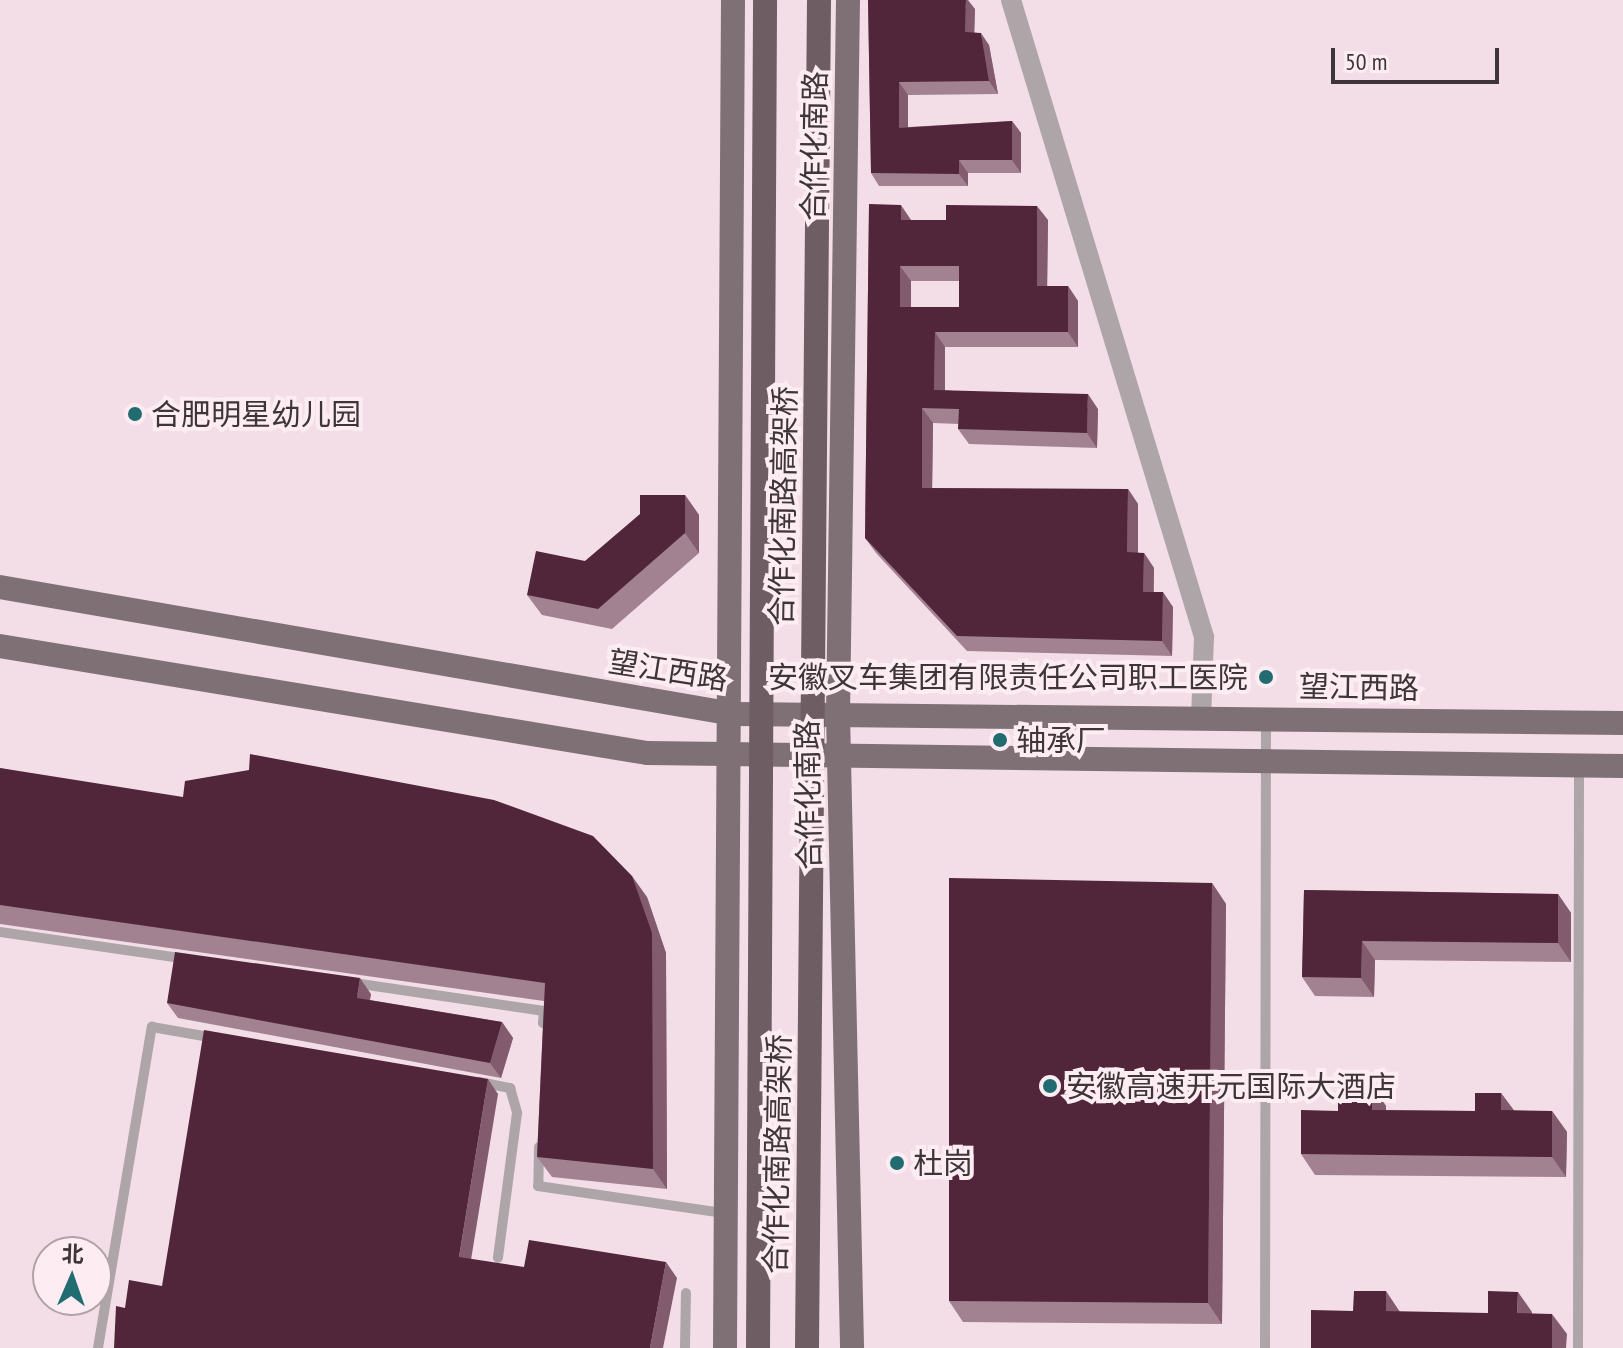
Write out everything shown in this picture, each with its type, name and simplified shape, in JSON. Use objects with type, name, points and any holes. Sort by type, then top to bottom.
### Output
[{"type":"highway","name":"合作化南路高架桥","points":[[758,1348],[765,0]]},
{"type":"highway","name":"合作化南路高架桥","points":[[807,1348],[819,0]]},
{"type":"main road","points":[[725,1348],[733,714],[733,0]]},
{"type":"main road","name":"合作化南路","points":[[848,0],[838,714],[852,1348]]},
{"type":"main road","name":"望江西路","points":[[0,587],[733,714],[1623,723]]},
{"type":"main road","points":[[0,646],[647,753],[1623,766]]},
{"type":"street","points":[[1011,0],[1204,637],[1201,717]]},
{"type":"lane","points":[[1265,1348],[1266,718]]},
{"type":"lane","points":[[1578,1348],[1579,766]]},
{"type":"lane","points":[[0,932],[202,961]]},
{"type":"lane","points":[[342,981],[544,1011],[543,1043]]},
{"type":"lane","points":[[98,1348],[152,1027],[230,1040]]},
{"type":"lane","points":[[464,1080],[510,1088],[517,1113],[498,1258]]},
{"type":"lane","points":[[539,1139],[538,1186],[726,1213]]},
{"type":"lane","points":[[685,1348],[686,1293]]},
{"type":"building","points":[[868,0],[966,0],[965,32],[981,33],[989,81],[899,82],[899,128],[1012,121],[1012,160],[959,160],[959,174],[871,173]]},
{"type":"building","points":[[869,204],[901,205],[901,220],[946,220],[946,205],[1037,206],[1037,286],[1068,286],[1068,332],[935,332],[934,390],[1088,394],[1087,433],[958,429],[959,409],[922,408],[922,488],[1128,489],[1127,552],[1144,553],[1143,592],[1163,592],[1162,641],[957,636],[865,538]],"holes":[[[900,266],[959,266],[959,307],[900,307]]]},
{"type":"building","points":[[640,495],[685,495],[685,533],[598,609],[527,595],[536,551],[585,561],[640,514]]},
{"type":"building","points":[[250,754],[494,800],[593,836],[632,876],[652,933],[653,1169],[537,1157],[545,983],[0,905],[0,768],[183,797],[185,781],[249,770]]},
{"type":"building","points":[[949,878],[1212,883],[1208,1303],[949,1301]]},
{"type":"building","points":[[1304,890],[1558,894],[1558,943],[1362,941],[1361,978],[1302,977]]},
{"type":"building","points":[[175,952],[360,978],[357,998],[502,1022],[490,1063],[167,1003]]},
{"type":"building","points":[[204,1030],[488,1079],[459,1257],[524,1267],[529,1240],[666,1262],[650,1348],[114,1348],[116,1306],[125,1308],[129,1280],[162,1286]]},
{"type":"building","points":[[1338,1085],[1372,1086],[1372,1110],[1475,1111],[1475,1093],[1501,1093],[1501,1110],[1552,1111],[1552,1157],[1301,1154],[1301,1110],[1338,1111]]},
{"type":"building","points":[[1354,1291],[1386,1291],[1386,1311],[1488,1313],[1488,1291],[1518,1292],[1517,1313],[1552,1314],[1552,1348],[1311,1348],[1311,1310],[1353,1311]]},
{"type":"place","name":"合肥明星幼儿园","points":[[135,414]]},
{"type":"place","name":"安徽叉车集团有限责任公司职工医院","points":[[1266,677]]},
{"type":"place","name":"轴承厂","points":[[1000,740]]},
{"type":"place","name":"安徽高速开元国际大酒店","points":[[1050,1086]]},
{"type":"place","name":"杜岗","points":[[897,1163]]}]
